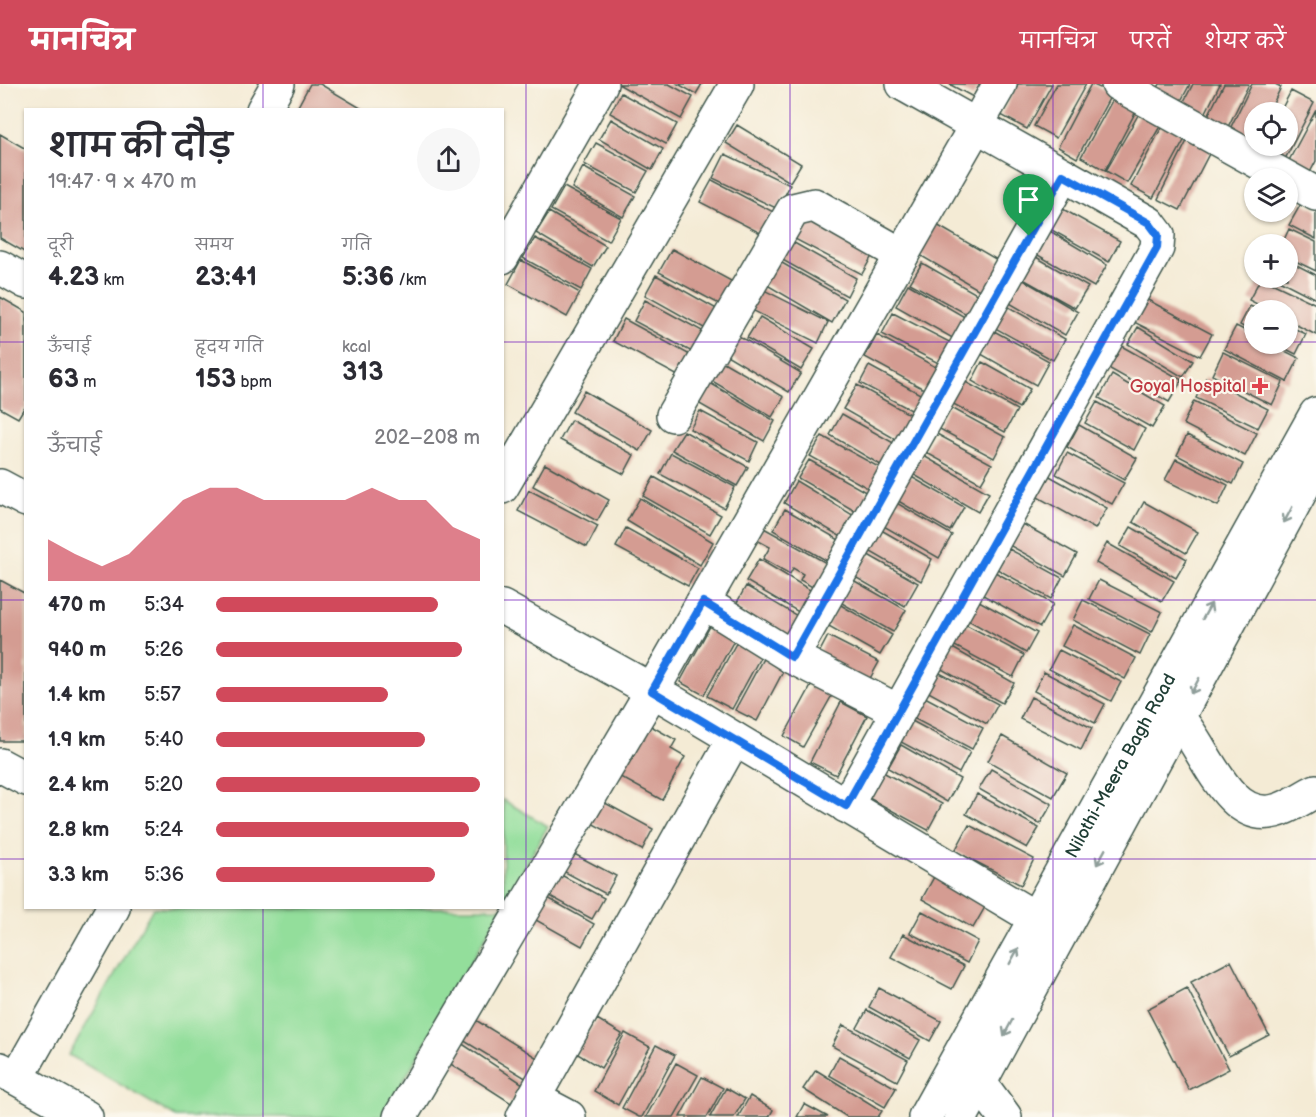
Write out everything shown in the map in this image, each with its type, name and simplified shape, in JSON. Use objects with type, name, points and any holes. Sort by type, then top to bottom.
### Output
[{"type":"street","points":[[264,108],[278,84]]},
{"type":"street","points":[[504,254],[601,84]]},
{"type":"street","points":[[504,484],[737,84]]},
{"type":"street","points":[[846,806],[1157,248],[1158,235],[1149,223],[903,84]]},
{"type":"street","points":[[400,1117],[652,691],[1000,84]]},
{"type":"street","points":[[1118,84],[1316,194]]},
{"type":"street","points":[[792,657],[1063,175]]},
{"type":"street","points":[[673,415],[793,210],[814,205],[903,255]]},
{"type":"street","points":[[0,267],[24,281]]},
{"type":"street","name":"Nilothi-Meera Bagh Road","points":[[961,1117],[1062,926],[1316,414]]},
{"type":"street","name":"Nilothi-Meera Bagh Road","points":[[925,1117],[1035,918],[1167,711],[1316,463]]},
{"type":"street","points":[[0,486],[24,499]]},
{"type":"street","points":[[703,602],[792,657],[898,711]]},
{"type":"street","points":[[504,608],[652,691],[1035,918]]},
{"type":"street","points":[[1167,711],[1238,803],[1253,811],[1274,812],[1316,791]]},
{"type":"street","points":[[568,1117],[528,1107],[734,739]]},
{"type":"street","points":[[0,765],[24,778]]},
{"type":"street","points":[[86,1117],[9,1073],[112,909]]},
{"type":"street","points":[[980,1083],[1005,1117]]},
{"type":"green space","points":[[504,801],[548,826],[504,904]]},
{"type":"green space","points":[[152,909],[501,909],[383,1117],[176,1117],[69,1055]]},
{"type":"building","points":[[310,84],[320,84],[361,108],[297,108]]},
{"type":"building","points":[[618,84],[669,84],[693,97],[681,119]]},
{"type":"building","points":[[678,84],[702,84],[696,94]]},
{"type":"building","points":[[949,84],[980,84],[973,97]]},
{"type":"building","points":[[1018,84],[1052,84],[1027,129],[1001,115]]},
{"type":"building","points":[[1057,84],[1086,84],[1056,138],[1034,126]]},
{"type":"building","points":[[1091,84],[1112,93],[1077,158],[1058,147]]},
{"type":"building","points":[[1160,84],[1190,84],[1176,110],[1153,97]]},
{"type":"building","points":[[1193,84],[1220,84],[1201,122],[1179,111]]},
{"type":"building","points":[[1224,84],[1249,84],[1224,135],[1204,124]]},
{"type":"building","points":[[1252,84],[1275,84],[1281,87],[1274,102],[1244,102],[1244,141],[1226,137]]},
{"type":"building","points":[[1291,91],[1314,103],[1298,134],[1298,102],[1285,102]]},
{"type":"building","points":[[621,93],[677,124],[666,144],[610,113]]},
{"type":"building","points":[[1113,99],[1136,111],[1105,170],[1081,157]]},
{"type":"building","points":[[1141,110],[1162,123],[1127,183],[1106,171]]},
{"type":"building","points":[[1316,110],[1316,161],[1307,178],[1298,173],[1298,168],[1286,166],[1291,156],[1298,156],[1298,144]]},
{"type":"building","points":[[611,119],[663,149],[652,170],[599,139]]},
{"type":"building","points":[[1164,123],[1187,135],[1153,198],[1131,186]]},
{"type":"building","points":[[737,125],[801,164],[790,182],[726,143]]},
{"type":"building","points":[[0,134],[24,148],[24,252],[0,238]]},
{"type":"building","points":[[1189,137],[1212,148],[1180,210],[1158,199]]},
{"type":"building","points":[[596,143],[648,171],[636,192],[584,164]]},
{"type":"building","points":[[725,154],[790,185],[778,209],[713,178]]},
{"type":"building","points":[[1270,156],[1287,156],[1283,163]]},
{"type":"building","points":[[583,167],[635,196],[623,217],[572,188]]},
{"type":"building","points":[[712,180],[779,215],[768,237],[700,202]]},
{"type":"building","points":[[564,187],[621,218],[608,241],[551,210]]},
{"type":"building","points":[[1302,202],[1316,210],[1316,239],[1289,225],[1291,222],[1298,222],[1298,209]]},
{"type":"building","points":[[1061,208],[1120,241],[1109,262],[1050,229]]},
{"type":"building","points":[[549,212],[606,246],[593,267],[536,233]]},
{"type":"building","points":[[802,216],[873,254],[862,274],[791,237]]},
{"type":"building","points":[[935,224],[1006,265],[988,295],[918,254]]},
{"type":"building","points":[[1043,227],[1107,265],[1094,287],[1029,250]]},
{"type":"building","points":[[1289,229],[1316,242],[1316,271],[1298,262],[1298,234],[1287,234]]},
{"type":"building","points":[[535,238],[592,269],[581,290],[523,258]]},
{"type":"building","points":[[789,240],[856,278],[847,296],[779,258]]},
{"type":"building","points":[[672,249],[733,282],[721,305],[659,272]]},
{"type":"building","points":[[1029,253],[1088,287],[1075,308],[1016,275]]},
{"type":"building","points":[[775,259],[845,299],[832,323],[762,282]]},
{"type":"building","points":[[521,260],[580,293],[567,317],[508,284]]},
{"type":"building","points":[[922,263],[982,297],[972,317],[910,283]]},
{"type":"building","points":[[1298,266],[1316,275],[1316,299],[1295,288],[1298,288]]},
{"type":"building","points":[[656,275],[722,312],[711,332],[645,295]]},
{"type":"building","points":[[1015,275],[1078,312],[1065,335],[1001,298]]},
{"type":"building","points":[[908,284],[968,319],[956,340],[896,306]]},
{"type":"building","points":[[754,285],[828,322],[818,343],[744,306]]},
{"type":"building","points":[[1256,288],[1282,288],[1316,304],[1316,335],[1298,326],[1298,300],[1249,300]]},
{"type":"building","points":[[0,297],[24,311],[24,408],[18,418],[0,408]]},
{"type":"building","points":[[1146,299],[1212,334],[1200,356],[1134,322]]},
{"type":"building","points":[[645,300],[704,332],[694,353],[634,321]]},
{"type":"building","points":[[1000,302],[1065,339],[1053,360],[988,324]]},
{"type":"building","points":[[893,313],[959,347],[948,368],[882,334]]},
{"type":"building","points":[[760,317],[814,349],[801,370],[747,338]]},
{"type":"building","points":[[624,319],[692,356],[680,377],[613,341]]},
{"type":"building","points":[[1236,326],[1244,330],[1244,354],[1291,354],[1299,358],[1287,382],[1224,349]]},
{"type":"building","points":[[1138,327],[1193,361],[1183,377],[1128,344]]},
{"type":"building","points":[[1298,330],[1306,334],[1298,350]]},
{"type":"building","points":[[994,331],[1049,361],[1036,385],[981,354]]},
{"type":"building","points":[[737,335],[801,373],[789,392],[725,354]]},
{"type":"building","points":[[877,335],[943,371],[931,393],[865,357]]},
{"type":"building","points":[[1116,343],[1182,380],[1169,402],[1103,365]]},
{"type":"building","points":[[1223,352],[1283,382],[1272,405],[1212,375]]},
{"type":"building","points":[[720,360],[784,397],[772,417],[709,379]]},
{"type":"building","points":[[982,362],[1030,389],[1019,408],[972,381]]},
{"type":"building","points":[[869,366],[922,395],[913,411],[860,383]]},
{"type":"building","points":[[1112,375],[1165,406],[1152,428],[1099,398]]},
{"type":"building","points":[[1206,378],[1268,409],[1258,428],[1196,398]]},
{"type":"building","points":[[703,379],[775,421],[764,441],[691,399]]},
{"type":"building","points":[[960,379],[1017,410],[1005,432],[948,401]]},
{"type":"building","points":[[857,385],[911,415],[897,440],[843,409]]},
{"type":"building","points":[[584,391],[652,430],[640,451],[572,412]]},
{"type":"building","points":[[1194,401],[1257,433],[1245,456],[1183,424]]},
{"type":"building","points":[[1097,402],[1145,429],[1134,450],[1085,423]]},
{"type":"building","points":[[948,406],[1005,437],[994,458],[936,427]]},
{"type":"building","points":[[700,411],[758,442],[749,461],[690,429]]},
{"type":"building","points":[[842,414],[897,445],[884,467],[830,435]]},
{"type":"building","points":[[571,420],[634,455],[624,474],[560,440]]},
{"type":"building","points":[[1079,425],[1137,458],[1124,480],[1067,447]]},
{"type":"building","points":[[684,431],[748,467],[737,486],[672,450]]},
{"type":"building","points":[[935,433],[992,464],[981,483],[925,452]]},
{"type":"building","points":[[1187,435],[1243,464],[1233,484],[1177,455]]},
{"type":"building","points":[[822,436],[884,470],[873,491],[810,456]]},
{"type":"building","points":[[671,453],[735,487],[724,508],[660,474]]},
{"type":"building","points":[[1067,453],[1124,483],[1112,504],[1056,474]]},
{"type":"building","points":[[922,455],[989,493],[978,512],[911,473]]},
{"type":"building","points":[[1176,459],[1228,485],[1218,506],[1165,480]]},
{"type":"building","points":[[809,460],[871,495],[860,514],[798,478]]},
{"type":"building","points":[[545,464],[609,500],[597,521],[533,486]]},
{"type":"building","points":[[901,471],[964,507],[950,531],[888,495]]},
{"type":"building","points":[[1046,474],[1107,508],[1095,529],[1034,495]]},
{"type":"building","points":[[654,477],[721,515],[710,534],[643,496]]},
{"type":"building","points":[[796,481],[856,517],[843,538],[784,503]]},
{"type":"building","points":[[529,490],[598,526],[587,547],[518,511]]},
{"type":"building","points":[[640,498],[713,542],[700,565],[627,521]]},
{"type":"building","points":[[888,498],[952,535],[939,558],[875,521]]},
{"type":"building","points":[[1144,502],[1198,532],[1186,553],[1133,522]]},
{"type":"building","points":[[785,509],[848,545],[836,566],[773,530]]},
{"type":"building","points":[[1021,523],[1077,554],[1065,576],[1009,545]]},
{"type":"building","points":[[762,527],[837,569],[823,593],[800,580],[803,574],[793,568],[790,574],[763,559],[770,547],[755,539]]},
{"type":"building","points":[[876,527],[932,559],[921,581],[864,548]]},
{"type":"building","points":[[1131,527],[1187,559],[1176,578],[1120,546]]},
{"type":"building","points":[[626,528],[698,568],[688,586],[616,547]]},
{"type":"building","points":[[1107,543],[1174,581],[1162,601],[1096,563]]},
{"type":"building","points":[[1009,549],[1062,578],[1051,599],[997,569]]},
{"type":"building","points":[[863,552],[918,583],[905,606],[850,574]]},
{"type":"building","points":[[759,559],[815,593],[802,614],[746,581]]},
{"type":"building","points":[[995,572],[1053,604],[1040,627],[983,595]]},
{"type":"building","points":[[0,580],[24,593],[24,741],[0,741]]},
{"type":"building","points":[[853,580],[906,610],[893,632],[840,602]]},
{"type":"building","points":[[1099,580],[1162,612],[1152,632],[1089,599]]},
{"type":"building","points":[[746,586],[806,621],[794,642],[734,608]]},
{"type":"building","points":[[1083,600],[1150,634],[1140,655],[1073,620]]},
{"type":"building","points":[[979,601],[1037,633],[1026,653],[968,620]]},
{"type":"building","points":[[839,604],[892,635],[880,655],[827,625]]},
{"type":"building","points":[[714,619],[738,633],[704,695],[680,682]]},
{"type":"building","points":[[963,623],[1024,655],[1013,677],[951,644]]},
{"type":"building","points":[[1073,625],[1136,658],[1125,679],[1062,646]]},
{"type":"building","points":[[828,636],[879,662],[868,682],[817,657]]},
{"type":"building","points":[[739,638],[763,652],[732,709],[707,696]]},
{"type":"building","points":[[949,646],[1014,683],[1002,703],[938,667]]},
{"type":"building","points":[[1059,650],[1121,682],[1111,701],[1049,669]]},
{"type":"building","points":[[765,655],[786,666],[757,721],[735,710]]},
{"type":"building","points":[[934,670],[998,704],[987,724],[923,689]]},
{"type":"building","points":[[1044,672],[1105,704],[1095,723],[1034,691]]},
{"type":"building","points":[[816,677],[836,688],[803,747],[784,736]]},
{"type":"building","points":[[923,696],[983,728],[972,749],[911,717]]},
{"type":"building","points":[[1031,697],[1092,728],[1081,750],[1020,719]]},
{"type":"building","points":[[841,702],[867,716],[836,775],[810,762]]},
{"type":"building","points":[[642,721],[676,740],[671,749],[685,757],[662,800],[613,773]]},
{"type":"building","points":[[912,721],[970,752],[959,773],[901,742]]},
{"type":"building","points":[[1002,736],[1067,773],[1053,797],[988,761]]},
{"type":"building","points":[[901,745],[960,779],[947,802],[888,768]]},
{"type":"building","points":[[991,769],[1052,804],[1040,824],[979,789]]},
{"type":"building","points":[[881,771],[942,804],[928,830],[867,797]]},
{"type":"building","points":[[977,794],[1039,828],[1027,848],[966,814]]},
{"type":"building","points":[[596,798],[653,829],[642,850],[584,819]]},
{"type":"building","points":[[969,825],[1034,859],[1021,885],[955,851]]},
{"type":"building","points":[[561,847],[616,876],[606,894],[552,865]]},
{"type":"building","points":[[550,869],[604,898],[592,919],[539,890]]},
{"type":"building","points":[[934,877],[985,907],[973,928],[922,899]]},
{"type":"building","points":[[539,893],[594,924],[582,946],[527,915]]},
{"type":"building","points":[[922,911],[978,941],[967,963],[910,933]]},
{"type":"building","points":[[903,934],[964,966],[952,989],[891,957]]},
{"type":"building","points":[[1231,961],[1269,1035],[1229,1056],[1191,982]]},
{"type":"building","points":[[879,988],[941,1021],[930,1041],[869,1007]]},
{"type":"building","points":[[1187,988],[1229,1069],[1189,1090],[1147,1009]]},
{"type":"building","points":[[867,1010],[920,1040],[910,1058],[857,1028]]},
{"type":"building","points":[[474,1019],[539,1059],[527,1079],[461,1039]]},
{"type":"building","points":[[597,1019],[622,1034],[601,1068],[576,1053]]},
{"type":"building","points":[[843,1025],[908,1060],[897,1081],[832,1046]]},
{"type":"building","points":[[625,1033],[650,1047],[618,1105],[594,1091]]},
{"type":"building","points":[[461,1043],[523,1084],[511,1103],[449,1063]]},
{"type":"building","points":[[656,1045],[675,1055],[642,1117],[639,1117],[622,1108]]},
{"type":"building","points":[[839,1056],[896,1088],[885,1107],[829,1075]]},
{"type":"building","points":[[676,1063],[698,1075],[674,1117],[646,1117]]},
{"type":"building","points":[[816,1070],[882,1111],[878,1117],[847,1117],[803,1089]]},
{"type":"building","points":[[702,1077],[723,1088],[707,1117],[680,1117]]},
{"type":"building","points":[[726,1088],[745,1099],[734,1117],[710,1117]]},
{"type":"building","points":[[750,1096],[773,1110],[769,1117],[738,1117]]},
{"type":"building","points":[[804,1104],[828,1117],[797,1117]]},
{"type":"place","name":"Goyal Hospital","points":[[1260,386]]},
{"type":"route","points":[[1063,175],[1149,223],[1158,235],[1157,248],[846,806],[652,691],[703,602],[792,657],[1029,236],[1063,175]]}]
